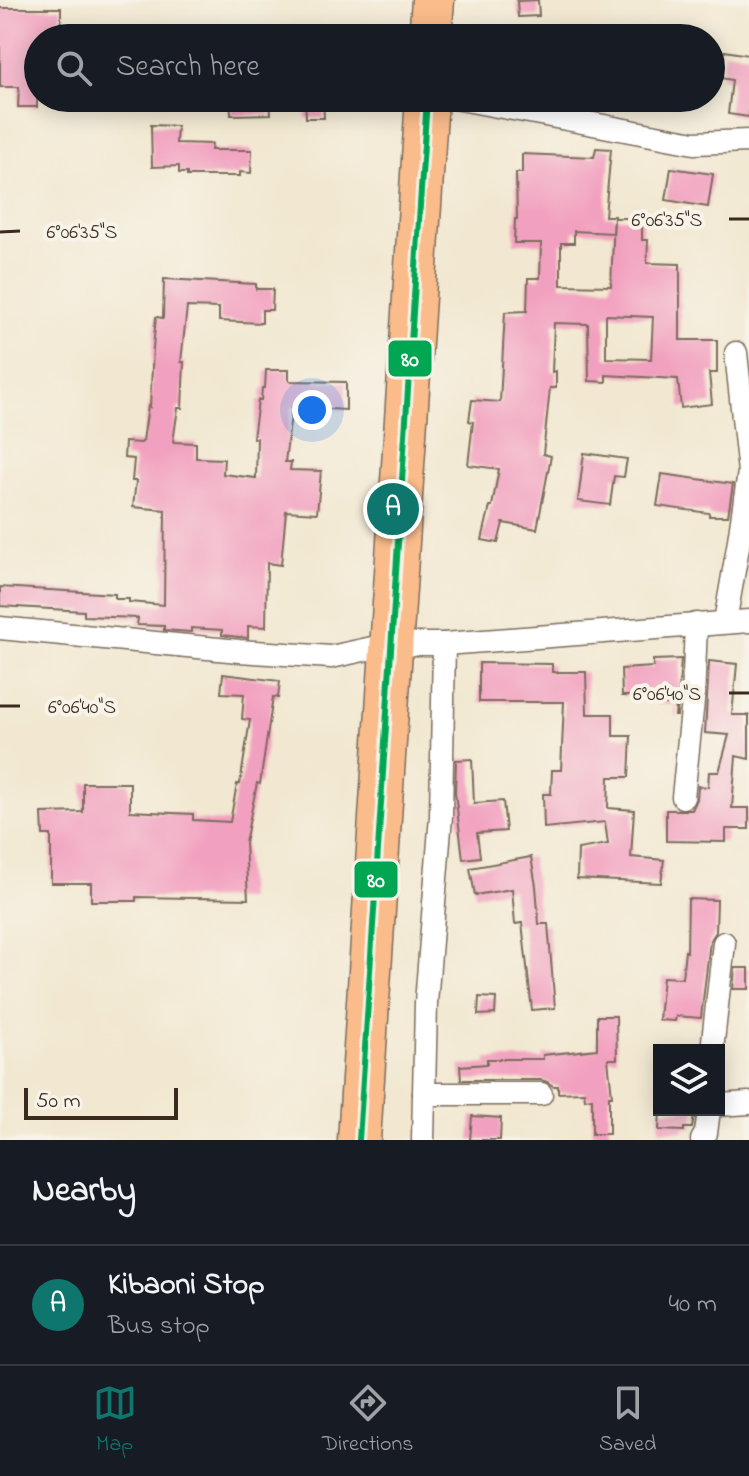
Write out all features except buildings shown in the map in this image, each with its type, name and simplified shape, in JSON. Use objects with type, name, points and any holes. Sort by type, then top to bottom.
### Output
[{"type":"highway","points":[[431,24],[433,0]]},
{"type":"highway","points":[[359,1140],[426,112]]},
{"type":"street","points":[[529,112],[694,143],[749,141]]},
{"type":"street","points":[[725,622],[749,472],[736,353]]},
{"type":"street","points":[[0,628],[331,657],[391,644],[444,644],[749,621]]},
{"type":"street","points":[[683,797],[693,701],[696,624]]},
{"type":"street","points":[[423,1140],[426,1003],[441,816],[444,644]]},
{"type":"street","points":[[713,1044],[724,943]]},
{"type":"street","points":[[424,1094],[541,1094]]},
{"type":"street","points":[[725,1105],[749,1103]]},
{"type":"street","points":[[702,1140],[708,1116]]},
{"type":"transit line","name":"80","points":[[359,1140],[426,112]]},
{"type":"place","name":"Kibaoni Stop","points":[[393,509]]}]
